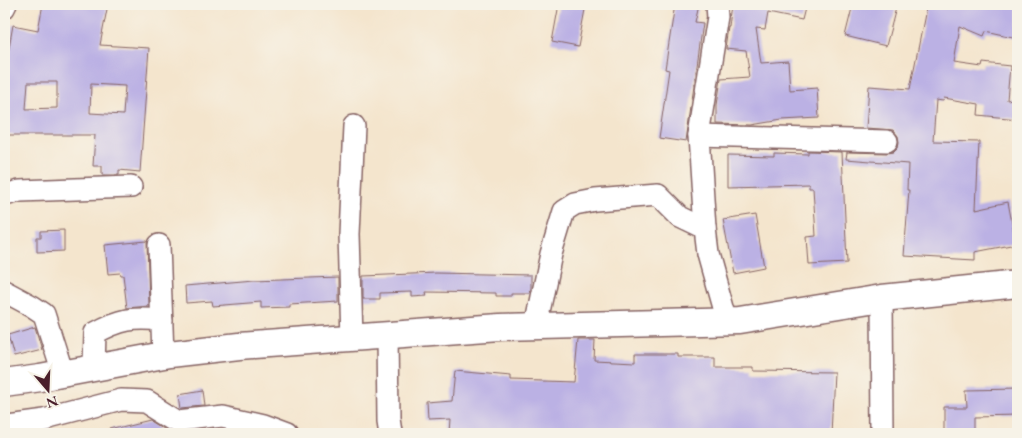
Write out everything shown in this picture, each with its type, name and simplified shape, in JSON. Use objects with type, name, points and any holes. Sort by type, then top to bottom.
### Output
[{"type":"main road","points":[[4,383],[163,355],[239,346],[500,327],[727,322],[791,314],[882,298],[1018,284]]},
{"type":"street","points":[[4,8],[6,4]]},
{"type":"street","points":[[717,4],[718,17],[699,136],[708,254],[727,322]]},
{"type":"street","points":[[352,338],[349,234],[354,126]]},
{"type":"street","points":[[699,136],[887,141]]},
{"type":"street","points":[[4,195],[20,191],[131,187]]},
{"type":"street","points":[[536,326],[551,254],[564,211],[575,204],[595,200],[658,195],[680,216],[705,228]]},
{"type":"street","points":[[160,245],[163,355]]},
{"type":"street","points":[[4,291],[44,314],[63,374]]},
{"type":"street","points":[[882,298],[883,434]]},
{"type":"street","points":[[94,368],[95,333],[113,323],[128,319],[162,320]]},
{"type":"street","points":[[387,335],[388,421],[390,434]]},
{"type":"street","points":[[7,422],[44,420],[121,400],[147,401],[179,421],[223,416],[263,425],[288,434]]},
{"type":"building","points":[[43,4],[108,4],[100,45],[149,48],[140,172],[119,170],[119,175],[102,175],[102,166],[93,166],[95,135],[4,135],[4,64],[6,64],[13,25],[38,30]],"holes":[[[28,82],[57,82],[57,108],[26,109]],[[91,84],[125,86],[123,115],[90,113]]]},
{"type":"building","points":[[559,4],[586,4],[578,47],[552,42]]},
{"type":"building","points":[[675,4],[699,4],[695,22],[703,23],[686,142],[659,138],[669,70],[665,69]]},
{"type":"building","points":[[733,4],[806,4],[802,20],[768,13],[765,30],[756,29],[761,63],[788,61],[790,90],[817,88],[819,118],[782,120],[752,125],[717,124],[717,105],[721,79],[750,77],[746,51],[726,49]]},
{"type":"building","points":[[853,4],[897,4],[886,46],[845,36]]},
{"type":"building","points":[[927,4],[1018,4],[1018,38],[986,31],[984,36],[960,26],[954,63],[982,67],[983,63],[1010,66],[1007,100],[1018,98],[1018,119],[978,115],[979,104],[944,98],[943,101],[936,100],[933,141],[979,142],[976,209],[1008,202],[1016,244],[975,252],[975,260],[904,256],[909,190],[907,190],[908,164],[846,159],[847,152],[887,153],[893,152],[898,147],[898,136],[893,130],[866,128],[869,86],[910,89]]},
{"type":"building","points":[[808,151],[842,152],[847,263],[809,265],[807,237],[816,236],[813,188],[809,188],[809,184],[728,186],[728,155],[774,156],[774,153],[808,154]]},
{"type":"building","points":[[755,215],[764,267],[733,273],[723,220]]},
{"type":"building","points":[[64,230],[64,251],[37,252],[37,237],[41,237],[41,231]]},
{"type":"building","points":[[147,241],[149,306],[127,308],[123,275],[120,273],[108,274],[105,245]]},
{"type":"building","points":[[436,273],[531,275],[531,288],[530,293],[511,293],[511,296],[496,296],[496,293],[426,292],[427,296],[412,297],[412,292],[380,293],[380,299],[363,299],[363,276]]},
{"type":"building","points":[[338,277],[338,301],[289,304],[289,307],[261,308],[261,302],[213,306],[212,301],[186,303],[185,286],[254,280]]},
{"type":"building","points":[[35,327],[42,350],[14,357],[8,335]]},
{"type":"building","points":[[578,340],[595,340],[594,360],[635,362],[635,354],[678,354],[678,357],[715,357],[715,367],[753,367],[753,371],[834,372],[831,434],[449,434],[450,420],[428,421],[427,403],[452,401],[455,371],[511,376],[511,380],[574,382]]},
{"type":"building","points":[[1018,389],[1018,416],[975,417],[975,434],[944,434],[944,407],[967,407],[966,390]]},
{"type":"building","points":[[202,390],[204,406],[182,408],[180,394]]},
{"type":"building","points":[[153,419],[166,427],[167,434],[113,434],[112,429]]}]
